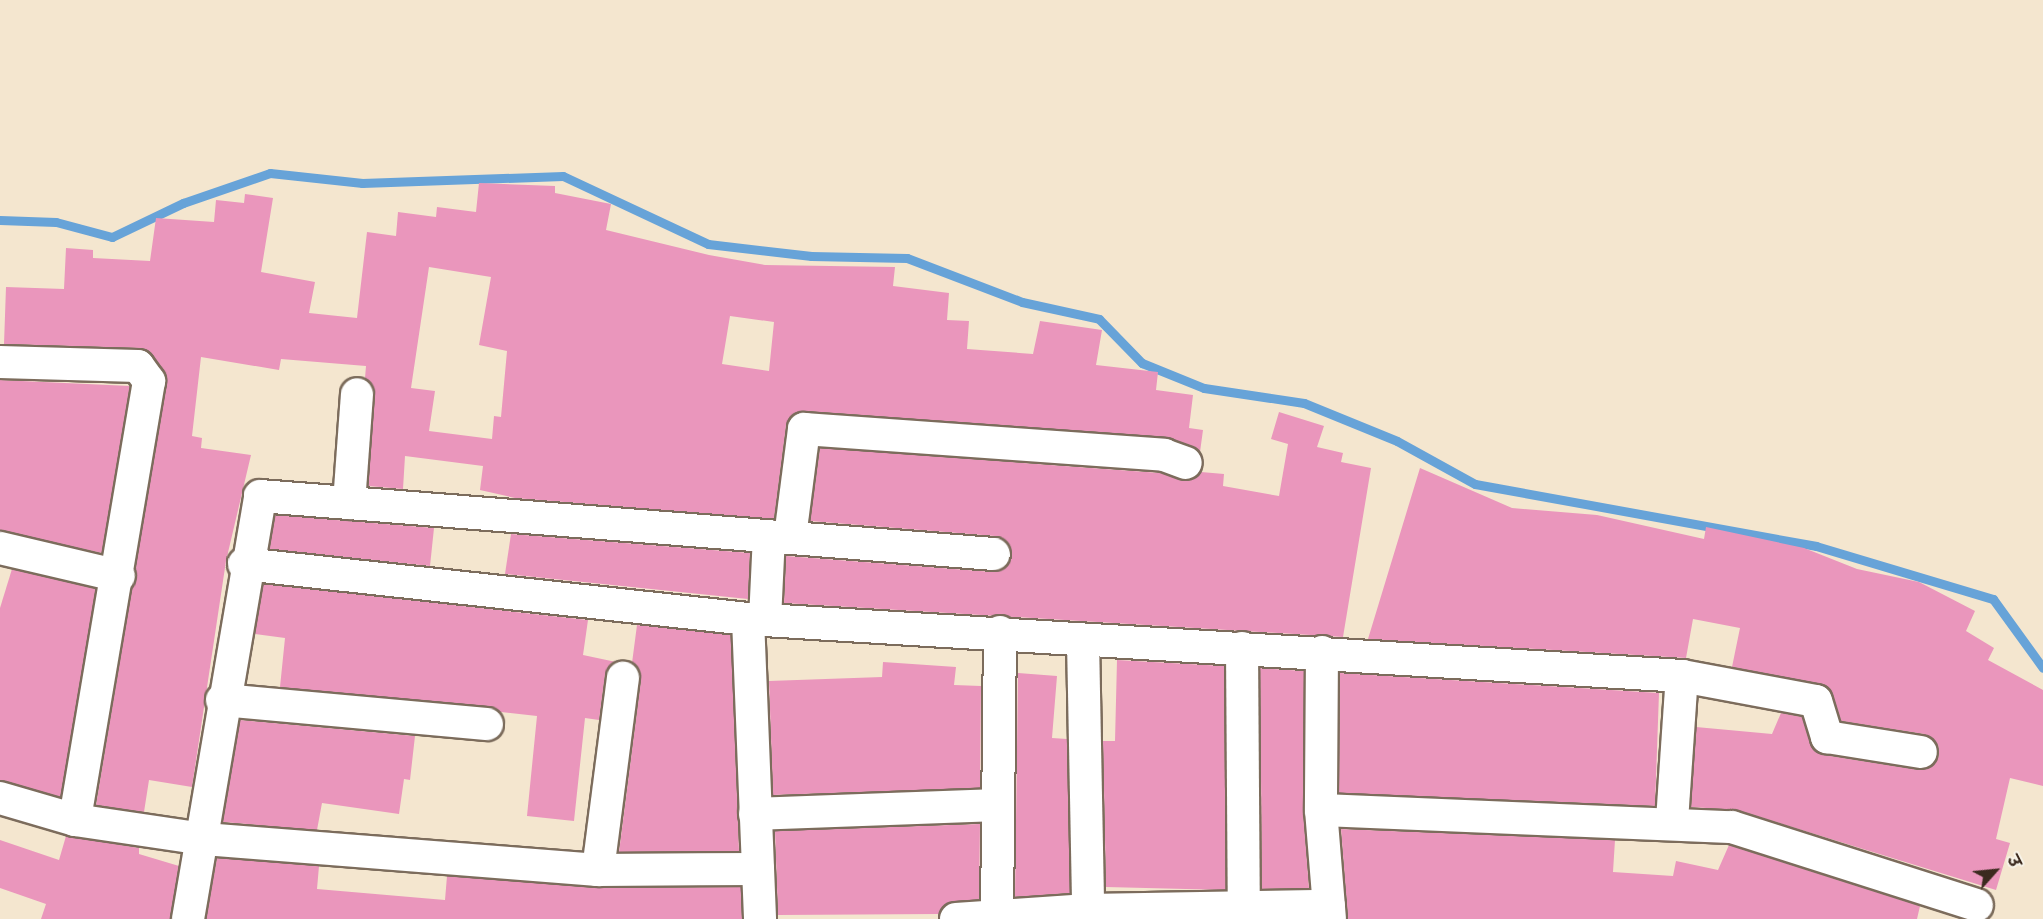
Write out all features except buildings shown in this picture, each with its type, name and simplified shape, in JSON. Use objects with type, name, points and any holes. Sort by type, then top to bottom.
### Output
[{"type":"street","points":[[0,362],[138,366],[149,381],[119,576],[75,820]]},
{"type":"street","points":[[349,503],[357,394]]},
{"type":"street","points":[[760,919],[755,814],[757,619],[804,429],[1164,454],[1186,463]]},
{"type":"street","points":[[188,919],[204,839],[222,700],[244,564],[260,496],[994,554]]},
{"type":"street","points":[[2,555],[119,576]]},
{"type":"street","points":[[244,564],[757,619],[1000,632],[1083,640],[1322,652],[1682,676],[1816,701],[1827,737],[1921,752]]},
{"type":"street","points":[[997,917],[996,805],[1000,632]]},
{"type":"street","points":[[1083,640],[1088,910]]},
{"type":"street","points":[[1242,648],[1244,907]]},
{"type":"street","points":[[956,919],[1088,910],[1123,914],[1244,907],[1329,912],[1321,810],[1322,652]]},
{"type":"street","points":[[1672,821],[1682,676]]},
{"type":"street","points":[[597,870],[622,678]]},
{"type":"street","points":[[222,700],[487,724]]},
{"type":"street","points":[[0,798],[75,820],[204,839],[597,870],[758,869]]},
{"type":"street","points":[[755,814],[996,805]]},
{"type":"street","points":[[1321,810],[1672,821],[1732,827],[1977,905]]},
{"type":"waterway","points":[[0,220],[56,222],[112,237],[183,203],[270,173],[362,183],[563,176],[708,244],[811,256],[907,258],[1022,302],[1099,319],[1142,363],[1204,388],[1304,403],[1397,441],[1475,484],[1816,546],[1993,599],[2043,668]]}]
